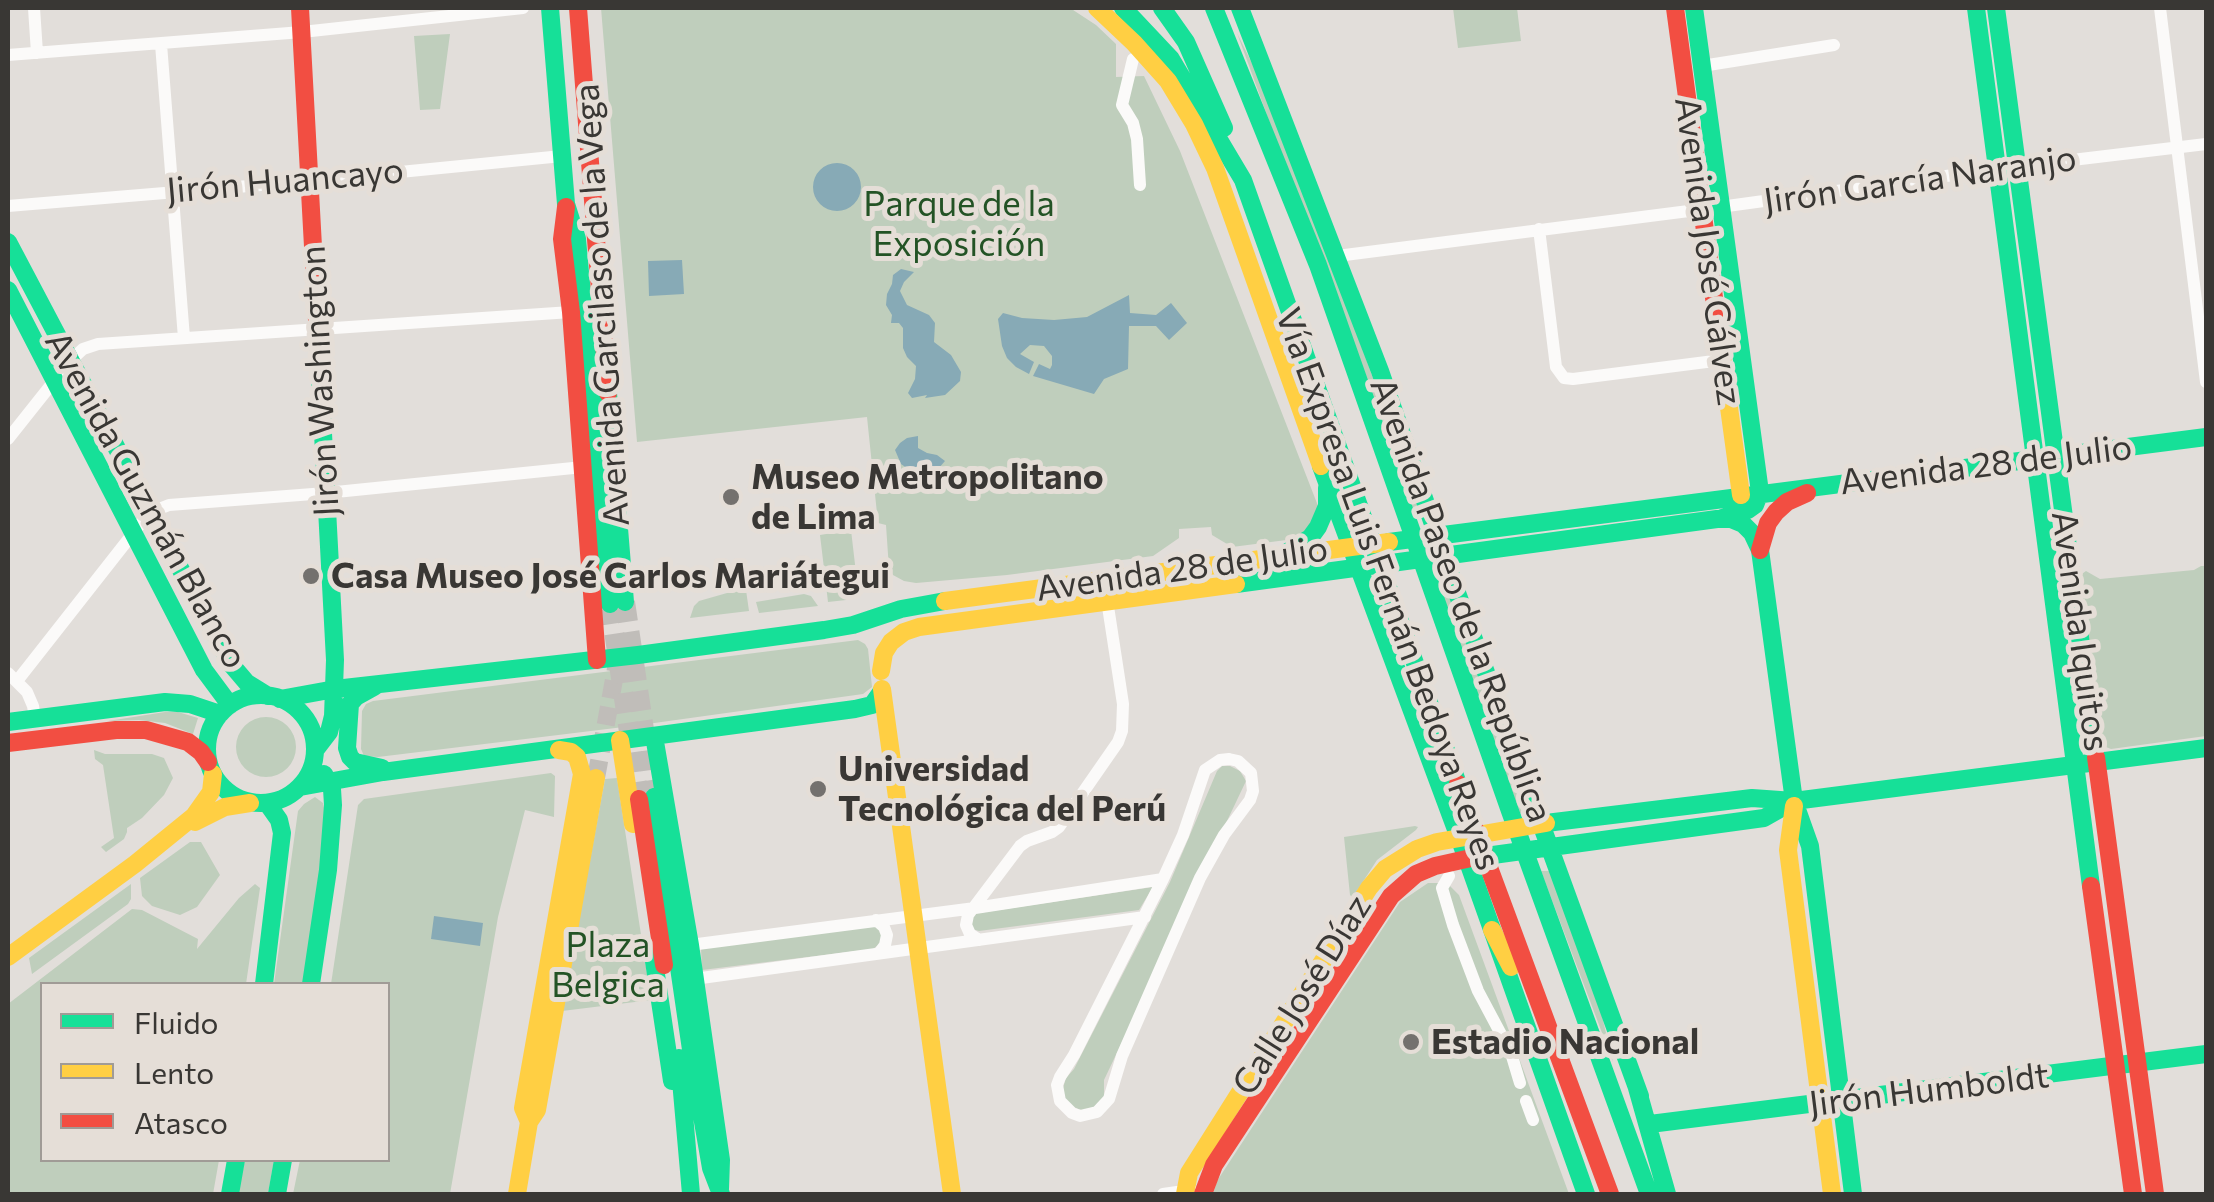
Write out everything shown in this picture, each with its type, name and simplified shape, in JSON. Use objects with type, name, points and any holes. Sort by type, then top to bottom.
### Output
[{"type":"main road","name":"Jirón Washington","points":[[300,8],[335,689],[332,722],[315,754]]},
{"type":"main road","name":"Avenida Garcilaso de la Vega","points":[[550,8],[566,204],[562,238],[598,660]]},
{"type":"main road","name":"Avenida Garcilaso de la Vega","points":[[566,204],[577,238],[618,603],[578,8]]},
{"type":"main road","points":[[1097,8],[1168,81],[1208,153],[1327,483],[1356,545],[1465,837],[1492,930],[1586,1194]]},
{"type":"main road","name":"Vía Expresa Luis Fernán Bedoya Reyes","points":[[1123,8],[1170,58],[1243,180],[1492,882],[1610,1194]]},
{"type":"main road","points":[[1162,8],[1186,42],[1212,96],[1243,180]]},
{"type":"main road","name":"Vía Expresa Luis Fernán Bedoya Reyes","points":[[1214,8],[1318,265],[1650,1194]]},
{"type":"main road","name":"Avenida Paseo de la República","points":[[1240,8],[1337,256],[1438,557],[1535,825],[1678,1194]]},
{"type":"main road","name":"Avenida José Gálvez","points":[[1675,8],[1711,208],[1751,493]]},
{"type":"main road","name":"Avenida José Gálvez","points":[[1694,8],[1702,66],[1722,360],[1751,493]]},
{"type":"main road","name":"Avenida Iquitos","points":[[1976,8],[2133,1194]]},
{"type":"main road","name":"Avenida Iquitos","points":[[1996,8],[2156,1194]]},
{"type":"main road","name":"Avenida Guzmán Blanco","points":[[8,242],[230,663],[246,683],[274,697]]},
{"type":"main road","name":"Avenida Guzmán Blanco","points":[[8,290],[225,709]]},
{"type":"main road","name":"Avenida 28 de Julio","points":[[274,697],[824,630],[935,602],[2206,436]]},
{"type":"main road","points":[[1276,556],[1300,546],[1318,527],[1327,506],[1327,483]]},
{"type":"main road","points":[[1760,550],[1768,523],[1776,512],[1800,495],[1832,484]]},
{"type":"main road","name":"Avenida 28 de Julio","points":[[880,671],[889,644],[914,628],[1716,519],[1755,506],[1751,493]]},
{"type":"main road","points":[[1716,519],[1743,524],[1760,550],[1794,801],[1788,850],[1831,1102],[1852,1194]]},
{"type":"main road","points":[[865,622],[874,635],[880,671],[952,1194]]},
{"type":"main road","points":[[381,684],[362,692],[350,704],[348,751],[352,760],[363,765],[408,769]]},
{"type":"main road","points":[[300,787],[868,706],[875,703],[882,691]]},
{"type":"main road","points":[[173,835],[206,802],[212,788],[208,736],[225,709],[242,699],[274,697],[292,705],[310,724],[315,754],[333,799],[330,851],[311,982]]},
{"type":"main road","points":[[8,722],[174,702],[225,709]]},
{"type":"main road","points":[[8,743],[116,730],[165,734],[188,742],[201,752],[230,794],[261,803],[279,820],[282,833],[264,982]]},
{"type":"main road","points":[[654,736],[647,800],[681,1076],[690,1194]]},
{"type":"main road","points":[[620,740],[647,800],[690,946],[722,1168],[720,1192]]},
{"type":"main road","points":[[1794,801],[2206,748]]},
{"type":"main road","points":[[529,1122],[524,1108],[582,774],[577,757],[554,749]]},
{"type":"main road","points":[[8,957],[173,835],[225,807],[291,795],[307,778],[315,754]]},
{"type":"main road","points":[[517,1194],[529,1122],[537,1110],[596,778]]},
{"type":"main road","name":"Calle José Díaz","points":[[1194,1192],[1190,1173],[1201,1154],[1374,882],[1409,852],[1437,842],[1535,825],[1752,798],[1794,801]]},
{"type":"main road","points":[[647,800],[711,1168],[720,1192]]},
{"type":"main road","name":"Calle José Díaz","points":[[1194,1192],[1391,896],[1416,874],[1472,858],[1764,818],[1794,801]]},
{"type":"main road","points":[[1492,930],[1534,1011],[1596,1194]]},
{"type":"main road","name":"Jirón Humboldt","points":[[1650,1124],[2206,1054]]},
{"type":"main road","points":[[1637,1088],[1668,1194]]},
{"type":"main road","points":[[1831,1102],[1832,1194]]},
{"type":"main road","points":[[230,1194],[236,1162]]},
{"type":"main road","points":[[277,1194],[283,1162]]},
{"type":"street","points":[[34,8],[37,53]]},
{"type":"street","points":[[8,56],[302,32],[523,8]]},
{"type":"street","points":[[2160,8],[2206,382]]},
{"type":"street","points":[[161,44],[184,338]]},
{"type":"street","points":[[1702,66],[1834,46]]},
{"type":"street","points":[[1133,59],[1122,105],[1137,139],[1140,185]]},
{"type":"street","name":"Jirón García Naranjo","points":[[1337,256],[2206,144]]},
{"type":"street","name":"Jirón Huancayo","points":[[8,206],[562,156]]},
{"type":"street","points":[[1539,229],[1556,367],[1564,378],[1722,360]]},
{"type":"street","points":[[8,439],[70,361],[83,349],[98,344],[571,312]]},
{"type":"street","points":[[35,718],[27,692],[12,677],[148,513],[169,506],[582,467]]},
{"type":"street","points":[[978,940],[966,925],[968,915],[1020,846],[1059,827],[1118,742],[1124,704],[1107,600]]},
{"type":"street","points":[[1229,759],[1245,766],[1254,782],[1250,800],[1224,835],[1200,878],[1122,1056],[1109,1099],[1097,1112],[1080,1116],[1060,1101],[1060,1077],[1144,917],[1182,835],[1205,770],[1229,759]]},
{"type":"street","points":[[1449,876],[1442,888],[1453,925],[1478,992],[1511,1053],[1520,1083]]},
{"type":"street","points":[[690,946],[1163,879]]},
{"type":"street","points":[[694,979],[1144,917]]},
{"type":"street","points":[[876,920],[887,935],[879,954]]},
{"type":"street","points":[[1526,1101],[1534,1120]]},
{"type":"street","points":[[1163,1194],[1194,1192]]},
{"type":"green space","name":"Parque de la Exposición","points":[[601,8],[1070,8],[1096,25],[1116,44],[1116,77],[1144,76],[1180,151],[1320,511],[1302,538],[1232,547],[1212,535],[1211,527],[1179,529],[1179,538],[1153,556],[916,583],[904,581],[889,569],[886,525],[878,523],[867,417],[637,442]]},
{"type":"green space","points":[[1453,8],[1517,8],[1521,41],[1458,48]]},
{"type":"green space","points":[[1237,33],[1273,106],[1424,517],[1414,518]]},
{"type":"green space","points":[[450,34],[440,109],[420,110],[414,36]]},
{"type":"green space","points":[[851,530],[858,590],[846,600],[828,602],[820,535]]},
{"type":"green space","points":[[2206,566],[2206,736],[2111,749],[2101,745],[2079,576],[2086,571],[2100,579],[2194,570]]},
{"type":"green space","points":[[1444,569],[1532,812],[1520,813],[1433,571]]},
{"type":"green space","points":[[746,590],[749,611],[690,618],[699,601]]},
{"type":"green space","points":[[811,596],[818,606],[759,613],[756,602]]},
{"type":"green space","points":[[858,640],[868,649],[872,687],[863,694],[378,757],[364,756],[361,749],[362,711],[373,701]]},
{"type":"green space","points":[[165,712],[198,718],[193,734],[165,723],[108,721]]},
{"type":"green space","points":[[266,717],[287,726],[296,747],[287,768],[266,777],[245,768],[236,747],[245,726]]},
{"type":"green space","points":[[94,750],[164,758],[173,778],[164,795],[127,828],[124,839],[106,852],[101,847],[114,838],[103,765],[95,759]]},
{"type":"green space","points":[[1222,766],[1240,771],[1246,781],[1104,1080],[1104,1097],[1092,1109],[1073,1107],[1065,1099],[1066,1078],[1170,882]]},
{"type":"green space","points":[[551,773],[555,776],[554,817],[525,810],[498,917],[450,1194],[293,1194],[300,1162],[390,1162],[390,982],[331,982],[358,805],[364,799]]},
{"type":"green space","name":"Plaza Belgica","points":[[617,778],[651,1000],[562,1011],[605,779]]},
{"type":"green space","points":[[315,797],[323,803],[327,822],[304,982],[274,982],[298,811]]},
{"type":"green space","points":[[1415,826],[1416,830],[1377,860],[1352,897],[1344,837]]},
{"type":"green space","points":[[190,842],[201,842],[220,875],[197,907],[180,915],[152,906],[142,896],[140,878]]},
{"type":"green space","points":[[1541,871],[1554,871],[1601,1012],[1613,1062]]},
{"type":"green space","name":"Estadio Nacional","points":[[1428,883],[1447,883],[1459,895],[1569,1194],[1213,1194],[1217,1181],[1400,902]]},
{"type":"green space","points":[[131,884],[128,904],[32,974],[29,958]]},
{"type":"green space","points":[[255,884],[260,888],[246,982],[40,982],[40,1162],[219,1162],[213,1194],[8,1194],[8,1004],[132,909],[142,910],[198,939],[197,949]]},
{"type":"green space","points":[[1153,887],[1139,910],[972,929],[972,914]]},
{"type":"green space","points":[[879,927],[883,934],[881,943],[873,949],[702,970],[701,948]]},
{"type":"green space","points":[[245,1162],[274,1162],[268,1194],[238,1194]]},
{"type":"water","points":[[837,163],[854,170],[861,187],[854,204],[837,211],[820,204],[813,187],[820,170]]},
{"type":"water","points":[[682,260],[684,294],[649,296],[648,261]]},
{"type":"water","points":[[901,269],[914,272],[900,291],[907,305],[929,315],[935,323],[934,342],[951,355],[961,372],[960,381],[945,395],[912,398],[908,393],[916,366],[903,348],[903,328],[899,323],[891,323],[892,315],[886,305],[893,275]]},
{"type":"water","points":[[1129,295],[1130,313],[1156,315],[1171,303],[1187,323],[1169,340],[1156,326],[1129,326],[1128,369],[1104,379],[1094,394],[1033,376],[1039,364],[1050,369],[1052,365],[1052,356],[1044,346],[1030,345],[1020,354],[1034,362],[1029,374],[1007,358],[998,319],[1003,313],[1054,320],[1087,317]]},
{"type":"water","points":[[918,436],[918,448],[945,461],[938,469],[931,467],[917,475],[901,464],[895,450],[907,438]]},
{"type":"water","points":[[434,916],[483,923],[480,946],[431,939]]},
{"type":"tunnel","points":[[625,602],[654,797]]},
{"type":"tunnel","points":[[610,604],[639,799]]},
{"type":"tunnel","points":[[596,778],[617,663]]},
{"type":"traffic: fast","points":[[550,8],[566,204],[577,239],[610,604]]},
{"type":"traffic: fast","points":[[1123,8],[1171,59],[1243,180],[1458,784]]},
{"type":"traffic: fast","points":[[1162,8],[1186,42],[1224,128]]},
{"type":"traffic: fast","points":[[1214,8],[1318,265],[1649,1194]]},
{"type":"traffic: fast","points":[[1240,8],[1380,371],[1640,1096]]},
{"type":"traffic: fast","points":[[1694,8],[1760,492],[1755,505],[1748,510],[1722,518]]},
{"type":"traffic: fast","points":[[1976,8],[2091,886]]},
{"type":"traffic: fast","points":[[1996,8],[2096,757]]},
{"type":"traffic: fast","points":[[8,242],[230,663],[247,683],[268,696]]},
{"type":"traffic: fast","points":[[8,290],[204,670],[230,705]]},
{"type":"traffic: fast","points":[[316,749],[329,732],[333,716],[335,660],[317,320]]},
{"type":"traffic: fast","points":[[608,393],[625,602]]},
{"type":"traffic: fast","points":[[1389,542],[2206,437]]},
{"type":"traffic: fast","points":[[1321,466],[1586,1194]]},
{"type":"traffic: fast","points":[[1289,551],[1310,538],[1318,527],[1327,506],[1327,488]]},
{"type":"traffic: fast","points":[[1236,584],[1717,519],[1743,524],[1760,550],[1794,801],[1810,846],[1853,1194]]},
{"type":"traffic: fast","points":[[280,699],[824,630],[945,601]]},
{"type":"traffic: fast","points":[[374,687],[350,704],[347,748],[355,762],[382,768]]},
{"type":"traffic: fast","points":[[300,787],[383,772],[855,709],[872,705],[882,691]]},
{"type":"traffic: fast","points":[[261,695],[282,699],[299,711],[311,728],[315,749],[311,770],[299,787],[282,799],[261,803],[240,799],[223,787],[211,770],[207,749],[211,728],[223,711],[240,699],[261,695]]},
{"type":"traffic: fast","points":[[8,722],[165,702],[190,704],[220,714]]},
{"type":"traffic: fast","points":[[654,736],[690,945],[721,1160],[720,1189]]},
{"type":"traffic: fast","points":[[1546,823],[1752,798],[1794,801],[2206,748]]},
{"type":"traffic: fast","points":[[311,982],[333,805],[332,789],[324,774]]},
{"type":"traffic: fast","points":[[654,797],[694,1070],[711,1168],[721,1194]]},
{"type":"traffic: fast","points":[[1471,858],[1764,818],[1794,801]]},
{"type":"traffic: fast","points":[[264,982],[282,833],[279,820],[267,803]]},
{"type":"traffic: fast","points":[[652,948],[672,1081]]},
{"type":"traffic: fast","points":[[1650,1124],[2206,1054]]},
{"type":"traffic: fast","points":[[679,1058],[691,1194]]},
{"type":"traffic: fast","points":[[1637,1088],[1667,1194]]},
{"type":"traffic: fast","points":[[230,1194],[236,1162]]},
{"type":"traffic: fast","points":[[277,1194],[283,1162]]},
{"type":"traffic: slow","points":[[1097,8],[1168,81],[1194,124],[1215,168],[1321,466]]},
{"type":"traffic: slow","points":[[1717,320],[1741,495]]},
{"type":"traffic: slow","points":[[945,601],[1389,542]]},
{"type":"traffic: slow","points":[[881,671],[884,653],[891,642],[919,627],[1236,584]]},
{"type":"traffic: slow","points":[[882,689],[952,1194]]},
{"type":"traffic: slow","points":[[620,740],[633,824]]},
{"type":"traffic: slow","points":[[529,1122],[523,1108],[582,774],[577,757],[559,750]]},
{"type":"traffic: slow","points":[[8,957],[194,816],[211,792],[213,774]]},
{"type":"traffic: slow","points":[[517,1194],[529,1122],[537,1110],[596,778]]},
{"type":"traffic: slow","points":[[195,822],[225,807],[250,803]]},
{"type":"traffic: slow","points":[[1794,806],[1788,850],[1832,1194]]},
{"type":"traffic: slow","points":[[1185,1194],[1189,1173],[1369,888],[1385,869],[1417,849],[1437,842],[1546,823]]},
{"type":"traffic: slow","points":[[1492,930],[1511,967]]},
{"type":"traffic: jam","points":[[300,8],[317,320]]},
{"type":"traffic: jam","points":[[578,8],[608,393]]},
{"type":"traffic: jam","points":[[1675,8],[1717,320]]},
{"type":"traffic: jam","points":[[566,207],[562,239],[597,660]]},
{"type":"traffic: jam","points":[[1760,550],[1768,523],[1776,512],[1807,493]]},
{"type":"traffic: jam","points":[[8,743],[146,730],[188,742],[208,762]]},
{"type":"traffic: jam","points":[[2096,757],[2155,1194]]},
{"type":"traffic: jam","points":[[1458,784],[1610,1194]]},
{"type":"traffic: jam","points":[[639,799],[664,965]]},
{"type":"traffic: jam","points":[[1203,1194],[1214,1165],[1391,896],[1416,874],[1471,858]]},
{"type":"traffic: jam","points":[[2091,886],[2133,1194]]},
{"type":"place","name":"Museo Metropolitano de Lima","points":[[731,497]]},
{"type":"place","name":"Casa Museo José Carlos Mariátegui","points":[[311,576]]},
{"type":"place","name":"Universidad Tecnológica del Perú","points":[[818,789]]},
{"type":"place","name":"Estadio Nacional","points":[[1411,1042]]}]
